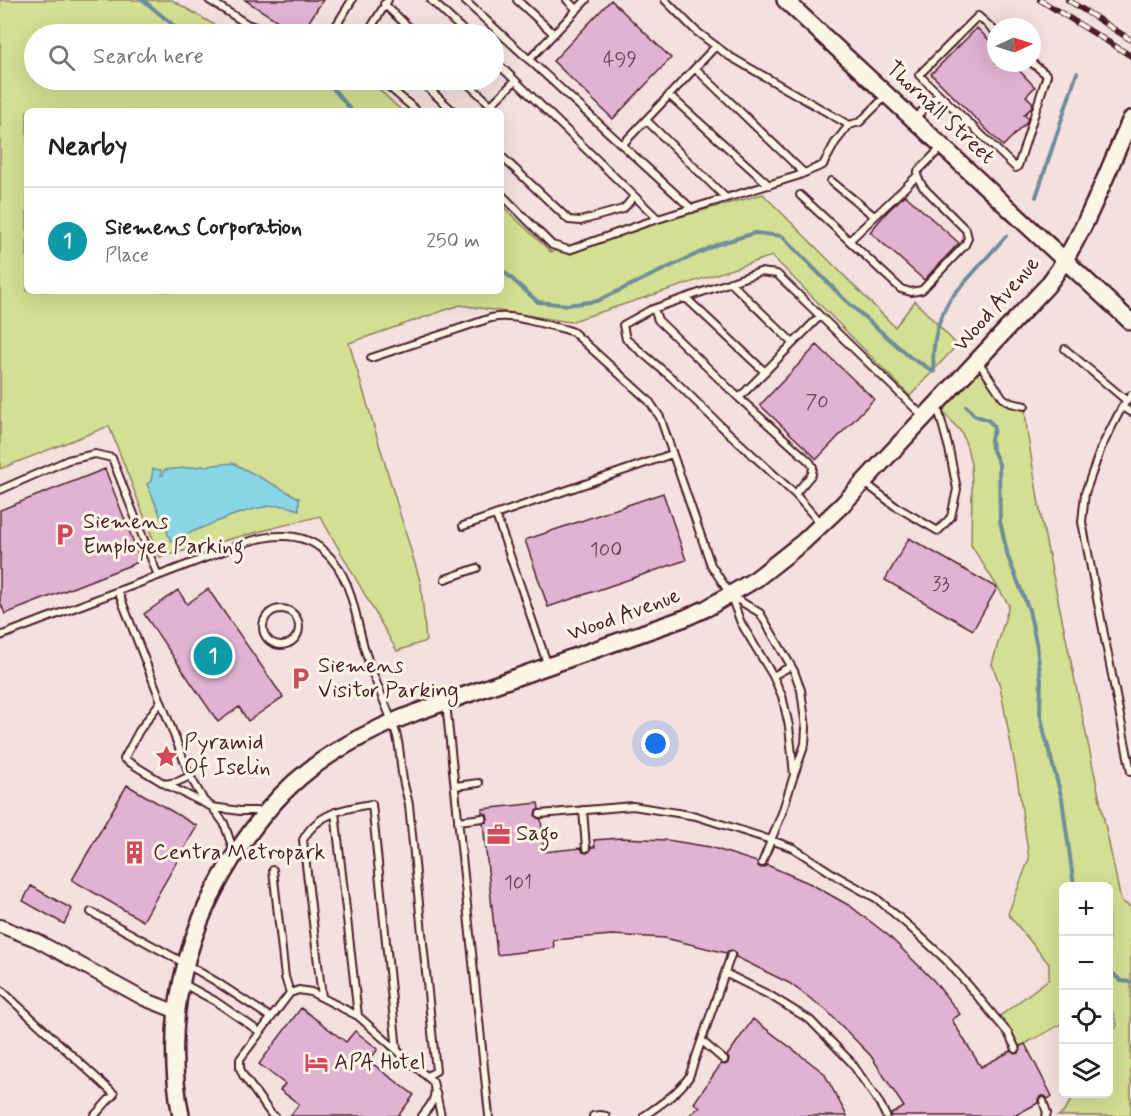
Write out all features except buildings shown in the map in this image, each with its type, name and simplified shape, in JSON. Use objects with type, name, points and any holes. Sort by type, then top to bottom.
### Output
[{"type":"street","name":"Thornall Street","points":[[784,0],[1131,322]]},
{"type":"street","name":"Wood Avenue","points":[[181,1116],[176,1075],[177,1011],[181,982],[192,940],[204,911],[234,855],[267,811],[287,789],[320,762],[357,738],[446,702],[679,620],[730,594],[775,565],[822,525],[937,405],[1052,279],[1082,228],[1131,119]]},
{"type":"street","points":[[0,927],[36,940],[144,999],[177,1011]]},
{"type":"lane","points":[[209,0],[247,24]]},
{"type":"lane","points":[[337,24],[352,0]]},
{"type":"lane","points":[[431,0],[456,24]]},
{"type":"lane","points":[[464,0],[490,24]]},
{"type":"lane","points":[[517,0],[554,34]]},
{"type":"lane","points":[[567,0],[577,10]]},
{"type":"lane","points":[[530,60],[586,0]]},
{"type":"lane","points":[[665,0],[696,31],[716,46],[749,68],[849,125]]},
{"type":"lane","points":[[374,24],[386,2],[407,24]]},
{"type":"lane","points":[[987,24],[978,16],[919,75],[1016,168],[1047,75],[1041,70]]},
{"type":"lane","points":[[504,36],[692,209]]},
{"type":"lane","points":[[622,145],[716,46]]},
{"type":"lane","points":[[695,69],[804,172]]},
{"type":"lane","points":[[504,70],[658,219]]},
{"type":"lane","points":[[488,108],[515,81]]},
{"type":"lane","points":[[393,90],[414,108]]},
{"type":"lane","points":[[430,90],[450,108]]},
{"type":"lane","points":[[475,90],[491,105]]},
{"type":"lane","points":[[914,119],[939,94]]},
{"type":"lane","points":[[669,95],[769,184]]},
{"type":"lane","points":[[504,197],[552,245],[569,250],[823,165],[849,125],[860,122],[887,95]]},
{"type":"lane","points":[[646,120],[726,198]]},
{"type":"lane","points":[[849,241],[917,176],[918,171],[942,147]]},
{"type":"lane","points":[[504,159],[569,220],[580,220],[623,209],[634,196]]},
{"type":"lane","points":[[800,195],[901,289],[911,292],[922,290],[965,245],[968,238],[966,230],[923,187],[917,176]]},
{"type":"lane","points":[[831,180],[874,216]]},
{"type":"lane","points":[[822,525],[795,494],[673,379],[626,339],[623,325],[654,309],[760,272],[777,274],[924,417]]},
{"type":"lane","points":[[730,282],[793,343]]},
{"type":"lane","points":[[686,298],[765,372]]},
{"type":"lane","points":[[654,309],[658,321],[810,462],[813,467],[812,474],[795,494]]},
{"type":"lane","points":[[739,398],[820,316]]},
{"type":"lane","points":[[371,358],[496,317],[514,317],[567,330],[578,336],[653,406],[660,417],[711,565],[730,594],[741,623],[773,676],[782,696],[787,716],[794,775]]},
{"type":"lane","points":[[1065,349],[1127,401],[1131,412]]},
{"type":"lane","points":[[978,361],[1003,398],[1011,403],[1025,406]]},
{"type":"lane","points":[[1127,401],[1101,448],[1086,493],[1082,522],[1131,772]]},
{"type":"lane","points":[[863,482],[895,506],[938,531],[951,517],[957,489],[937,405]]},
{"type":"lane","points":[[0,490],[68,460],[95,454],[112,458],[158,576]]},
{"type":"lane","points":[[463,526],[672,454]]},
{"type":"lane","points":[[496,515],[549,666]]},
{"type":"lane","points":[[0,636],[264,537],[286,535],[306,539],[324,551],[339,568],[348,588],[368,662],[398,742],[402,775],[409,804],[436,1071],[427,1076]]},
{"type":"lane","points":[[445,579],[477,568]]},
{"type":"lane","points":[[118,591],[190,776],[204,801],[225,823],[234,855]]},
{"type":"lane","points":[[730,594],[760,613],[791,666],[801,690],[806,728],[806,744],[762,863]]},
{"type":"lane","points":[[276,610],[289,611],[298,621],[298,633],[288,644],[274,644],[265,633],[266,619],[276,610]]},
{"type":"lane","points":[[773,676],[791,666]]},
{"type":"lane","points":[[161,701],[139,731],[124,759],[165,784],[212,807],[240,811],[267,811]]},
{"type":"lane","points":[[446,702],[489,1116]]},
{"type":"lane","points":[[165,784],[190,776]]},
{"type":"lane","points":[[455,786],[479,783]]},
{"type":"lane","points":[[322,997],[303,840],[308,830],[325,817],[346,807],[372,804],[397,1050]]},
{"type":"lane","points":[[540,814],[633,806],[696,816],[793,849],[876,898],[909,926],[945,959],[969,986],[1008,1033],[1016,1049]]},
{"type":"lane","points":[[584,810],[586,848]]},
{"type":"lane","points":[[335,812],[358,1016]]},
{"type":"lane","points":[[459,821],[483,819]]},
{"type":"lane","points":[[273,870],[285,977],[290,993]]},
{"type":"lane","points":[[91,912],[215,981],[270,1017]]},
{"type":"lane","points":[[644,1116],[668,1099],[689,1077],[731,955]]},
{"type":"lane","points":[[724,973],[771,996],[810,1020],[851,1062],[886,1116]]},
{"type":"lane","points":[[181,982],[215,1001],[260,1032]]},
{"type":"lane","points":[[0,989],[114,1094],[94,1116]]},
{"type":"lane","points":[[274,1116],[243,1075],[240,1059],[270,1017],[294,990],[311,992],[358,1016],[433,1082],[441,1116]]},
{"type":"lane","points":[[702,1041],[724,1060]]},
{"type":"lane","points":[[422,1116],[433,1101],[435,1090]]},
{"type":"lane","points":[[1043,1101],[1046,1116]]},
{"type":"lane","points":[[266,1107],[266,1116]]},
{"type":"lane","points":[[593,1116],[606,1116]]},
{"type":"green space","points":[[0,0],[172,0],[213,24],[24,24],[24,90],[380,90],[399,108],[24,108],[24,294],[504,294],[504,208],[551,252],[763,194],[895,327],[915,301],[957,345],[910,396],[772,256],[570,322],[460,305],[349,343],[421,584],[426,641],[397,651],[320,516],[160,557],[109,426],[0,469]]},
{"type":"green space","points":[[978,361],[1003,398],[1025,406],[1042,523],[1121,901],[1131,907],[1131,1116],[1058,1116],[1063,1113],[1072,1098],[1113,1098],[1113,1032],[1117,1025],[1113,1014],[1113,882],[1059,882],[1059,1025],[1016,1049],[996,1019],[1049,979],[1049,964],[1008,914],[1029,859],[1000,686],[992,664],[1009,605],[971,545],[972,488],[971,464],[967,447],[962,433],[937,405]]},
{"type":"water","points":[[233,463],[299,498],[299,510],[285,506],[259,508],[228,517],[171,541],[147,484],[151,481],[153,469],[161,470],[161,475],[163,475],[164,470]]},
{"type":"waterway","points":[[143,0],[172,24]]},
{"type":"waterway","points":[[1036,197],[1077,73]]},
{"type":"waterway","points":[[334,90],[349,108]]},
{"type":"waterway","points":[[504,272],[538,302],[567,305],[597,301],[718,244],[755,233],[782,236],[845,300],[911,358],[934,372]]},
{"type":"waterway","points":[[934,372],[933,353],[936,334],[950,299],[1006,236]]},
{"type":"waterway","points":[[966,406],[974,415],[988,420],[993,425],[992,448],[999,464],[1000,521],[1008,557],[1029,610],[1037,647],[1041,681],[1040,712],[1062,799],[1073,882]]},
{"type":"waterway","points":[[1113,974],[1121,981],[1131,982]]},
{"type":"railway","points":[[1040,0],[1131,56]]},
{"type":"railway","points":[[1068,0],[1131,40]]},
{"type":"place","name":"Siemens Employee Parking","points":[[65,535]]},
{"type":"place","name":"Siemens Corporation","points":[[213,656]]},
{"type":"place","name":"Siemens Visitor Parking","points":[[300,679]]},
{"type":"place","name":"Pyramid Of Iselin","points":[[166,756]]},
{"type":"place","name":"Sago","points":[[498,834]]},
{"type":"place","name":"Centra Metropark","points":[[135,853]]},
{"type":"place","name":"APA Hotel","points":[[316,1063]]}]
